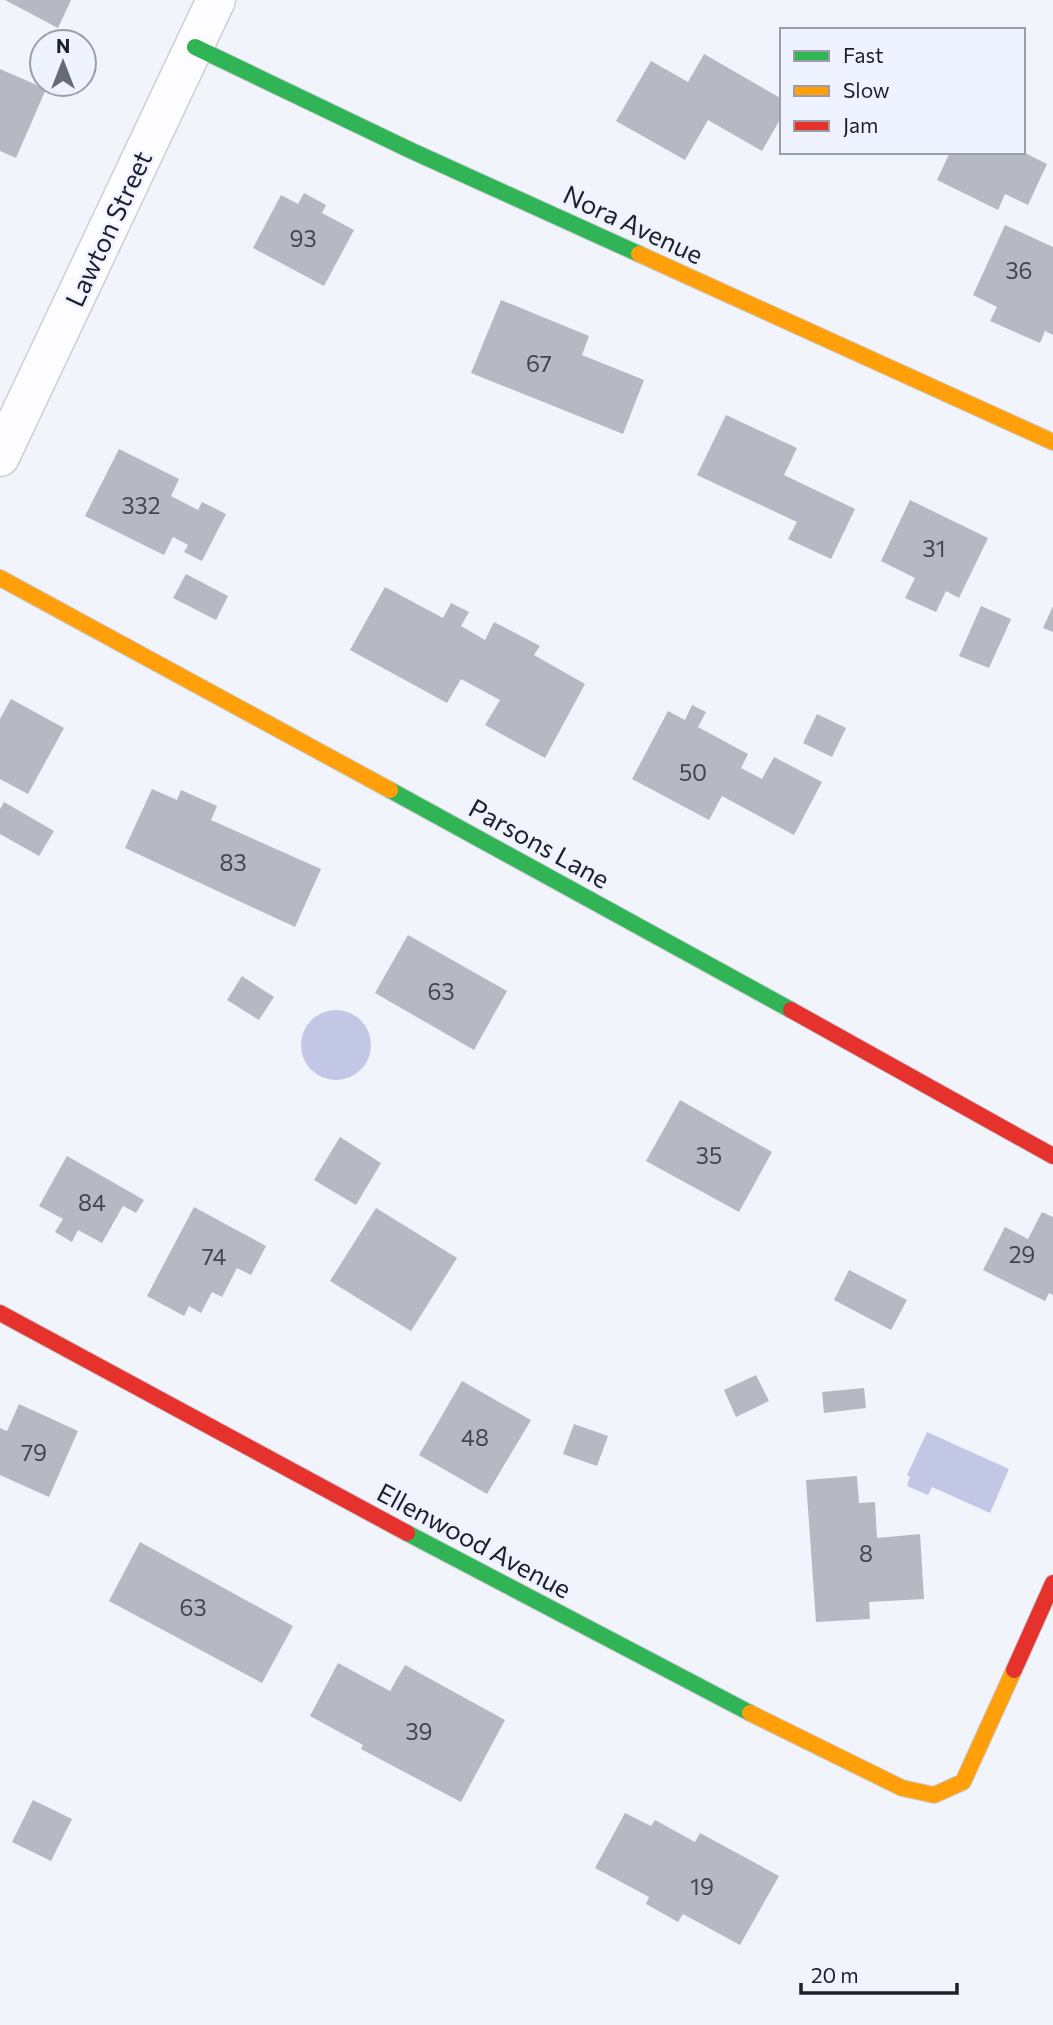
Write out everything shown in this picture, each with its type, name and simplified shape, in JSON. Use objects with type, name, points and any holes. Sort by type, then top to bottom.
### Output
[{"type":"street","name":"Lawton Street","points":[[0,457],[216,0]]},
{"type":"street","name":"Nora Avenue","points":[[195,47],[425,157],[1053,442]]},
{"type":"street","name":"Parsons Lane","points":[[0,578],[668,942],[1053,1156]]},
{"type":"street","name":"Ellenwood Avenue","points":[[0,1313],[352,1504],[731,1703],[902,1788],[934,1794],[963,1782],[1053,1583]]},
{"type":"water","points":[[336,1010],[361,1020],[371,1045],[361,1070],[336,1080],[311,1070],[301,1045],[311,1020]]},
{"type":"water","points":[[927,1432],[1009,1469],[990,1513],[932,1487],[928,1495],[907,1486],[910,1477],[907,1475]]},
{"type":"building","points":[[5,0],[71,0],[58,28]]},
{"type":"building","points":[[704,54],[780,98],[780,120],[762,151],[708,120],[685,160],[616,121],[651,61],[688,82]]},
{"type":"building","points":[[0,69],[28,81],[28,98],[42,98],[16,158],[0,151]]},
{"type":"building","points":[[1025,153],[1047,164],[1028,205],[1005,194],[998,210],[937,180],[949,154]]},
{"type":"building","points":[[304,193],[326,205],[322,213],[354,230],[324,286],[253,248],[281,195],[298,204]]},
{"type":"building","points":[[1005,225],[1053,247],[1053,335],[1045,331],[1040,343],[990,321],[997,307],[973,295]]},
{"type":"building","points":[[501,300],[589,336],[582,355],[644,380],[623,434],[471,373]]},
{"type":"building","points":[[726,415],[797,448],[784,475],[855,509],[831,559],[788,539],[797,522],[697,475]]},
{"type":"building","points":[[119,449],[179,479],[171,496],[198,510],[202,502],[226,514],[202,561],[184,552],[188,545],[173,537],[164,555],[85,516]]},
{"type":"building","points":[[910,500],[988,538],[959,598],[946,591],[936,612],[905,598],[915,578],[881,561]]},
{"type":"building","points":[[186,574],[228,596],[216,620],[173,598]]},
{"type":"building","points":[[385,587],[443,618],[451,603],[469,612],[461,626],[485,640],[494,622],[540,646],[534,655],[585,684],[545,758],[485,725],[500,700],[461,679],[447,703],[350,650]]},
{"type":"building","points":[[981,606],[1011,619],[989,668],[959,656]]},
{"type":"building","points":[[1053,606],[1053,632],[1043,628]]},
{"type":"building","points":[[11,699],[64,728],[28,794],[0,779],[0,719]]},
{"type":"building","points":[[692,705],[706,712],[698,727],[748,754],[741,768],[762,779],[774,757],[822,782],[794,835],[722,796],[709,820],[632,779],[668,711],[685,720]]},
{"type":"building","points":[[817,714],[846,728],[832,757],[803,743]]},
{"type":"building","points":[[152,789],[177,800],[181,790],[217,806],[211,820],[321,869],[295,927],[125,848]]},
{"type":"building","points":[[4,802],[54,831],[39,856],[0,834],[0,809]]},
{"type":"building","points":[[408,935],[507,991],[474,1050],[375,993]]},
{"type":"building","points":[[242,976],[274,997],[259,1020],[227,1000]]},
{"type":"building","points":[[680,1100],[772,1152],[739,1212],[646,1161]]},
{"type":"building","points":[[340,1137],[381,1163],[356,1205],[314,1180]]},
{"type":"building","points":[[67,1156],[144,1200],[136,1213],[123,1206],[102,1243],[78,1230],[72,1242],[55,1232],[63,1219],[39,1206]]},
{"type":"building","points":[[194,1207],[266,1246],[251,1275],[237,1268],[222,1297],[212,1292],[201,1313],[189,1306],[184,1316],[147,1296]]},
{"type":"building","points":[[376,1208],[457,1258],[411,1331],[330,1281]]},
{"type":"building","points":[[1042,1212],[1053,1217],[1053,1295],[1049,1293],[1045,1301],[983,1270],[1005,1227],[1028,1239]]},
{"type":"building","points":[[849,1270],[907,1300],[891,1330],[834,1300]]},
{"type":"building","points":[[756,1375],[769,1401],[736,1417],[724,1390]]},
{"type":"building","points":[[462,1381],[531,1420],[487,1494],[419,1455]]},
{"type":"building","points":[[864,1388],[866,1408],[824,1413],[822,1392]]},
{"type":"building","points":[[19,1404],[78,1431],[49,1497],[0,1475],[0,1428],[7,1431]]},
{"type":"building","points":[[574,1424],[608,1436],[597,1466],[563,1454]]},
{"type":"building","points":[[857,1476],[859,1503],[875,1502],[877,1538],[920,1534],[924,1599],[869,1602],[870,1619],[816,1622],[806,1480]]},
{"type":"building","points":[[140,1542],[293,1626],[262,1683],[109,1601]]},
{"type":"building","points":[[338,1663],[390,1691],[405,1665],[505,1720],[461,1802],[361,1749],[363,1745],[310,1716]]},
{"type":"building","points":[[33,1800],[72,1819],[51,1861],[12,1842]]},
{"type":"building","points":[[625,1813],[651,1826],[655,1820],[695,1842],[700,1833],[779,1876],[740,1945],[683,1914],[678,1922],[646,1904],[649,1897],[595,1868]]},
{"type":"traffic: fast","points":[[195,47],[412,151],[639,254]]},
{"type":"traffic: fast","points":[[390,790],[791,1010]]},
{"type":"traffic: fast","points":[[407,1533],[750,1713]]},
{"type":"traffic: slow","points":[[639,254],[1053,442]]},
{"type":"traffic: slow","points":[[0,578],[390,790]]},
{"type":"traffic: slow","points":[[750,1713],[902,1788],[934,1795],[963,1782],[1014,1670]]},
{"type":"traffic: jam","points":[[791,1010],[1053,1156]]},
{"type":"traffic: jam","points":[[0,1313],[407,1533]]},
{"type":"traffic: jam","points":[[1014,1670],[1053,1583]]}]
